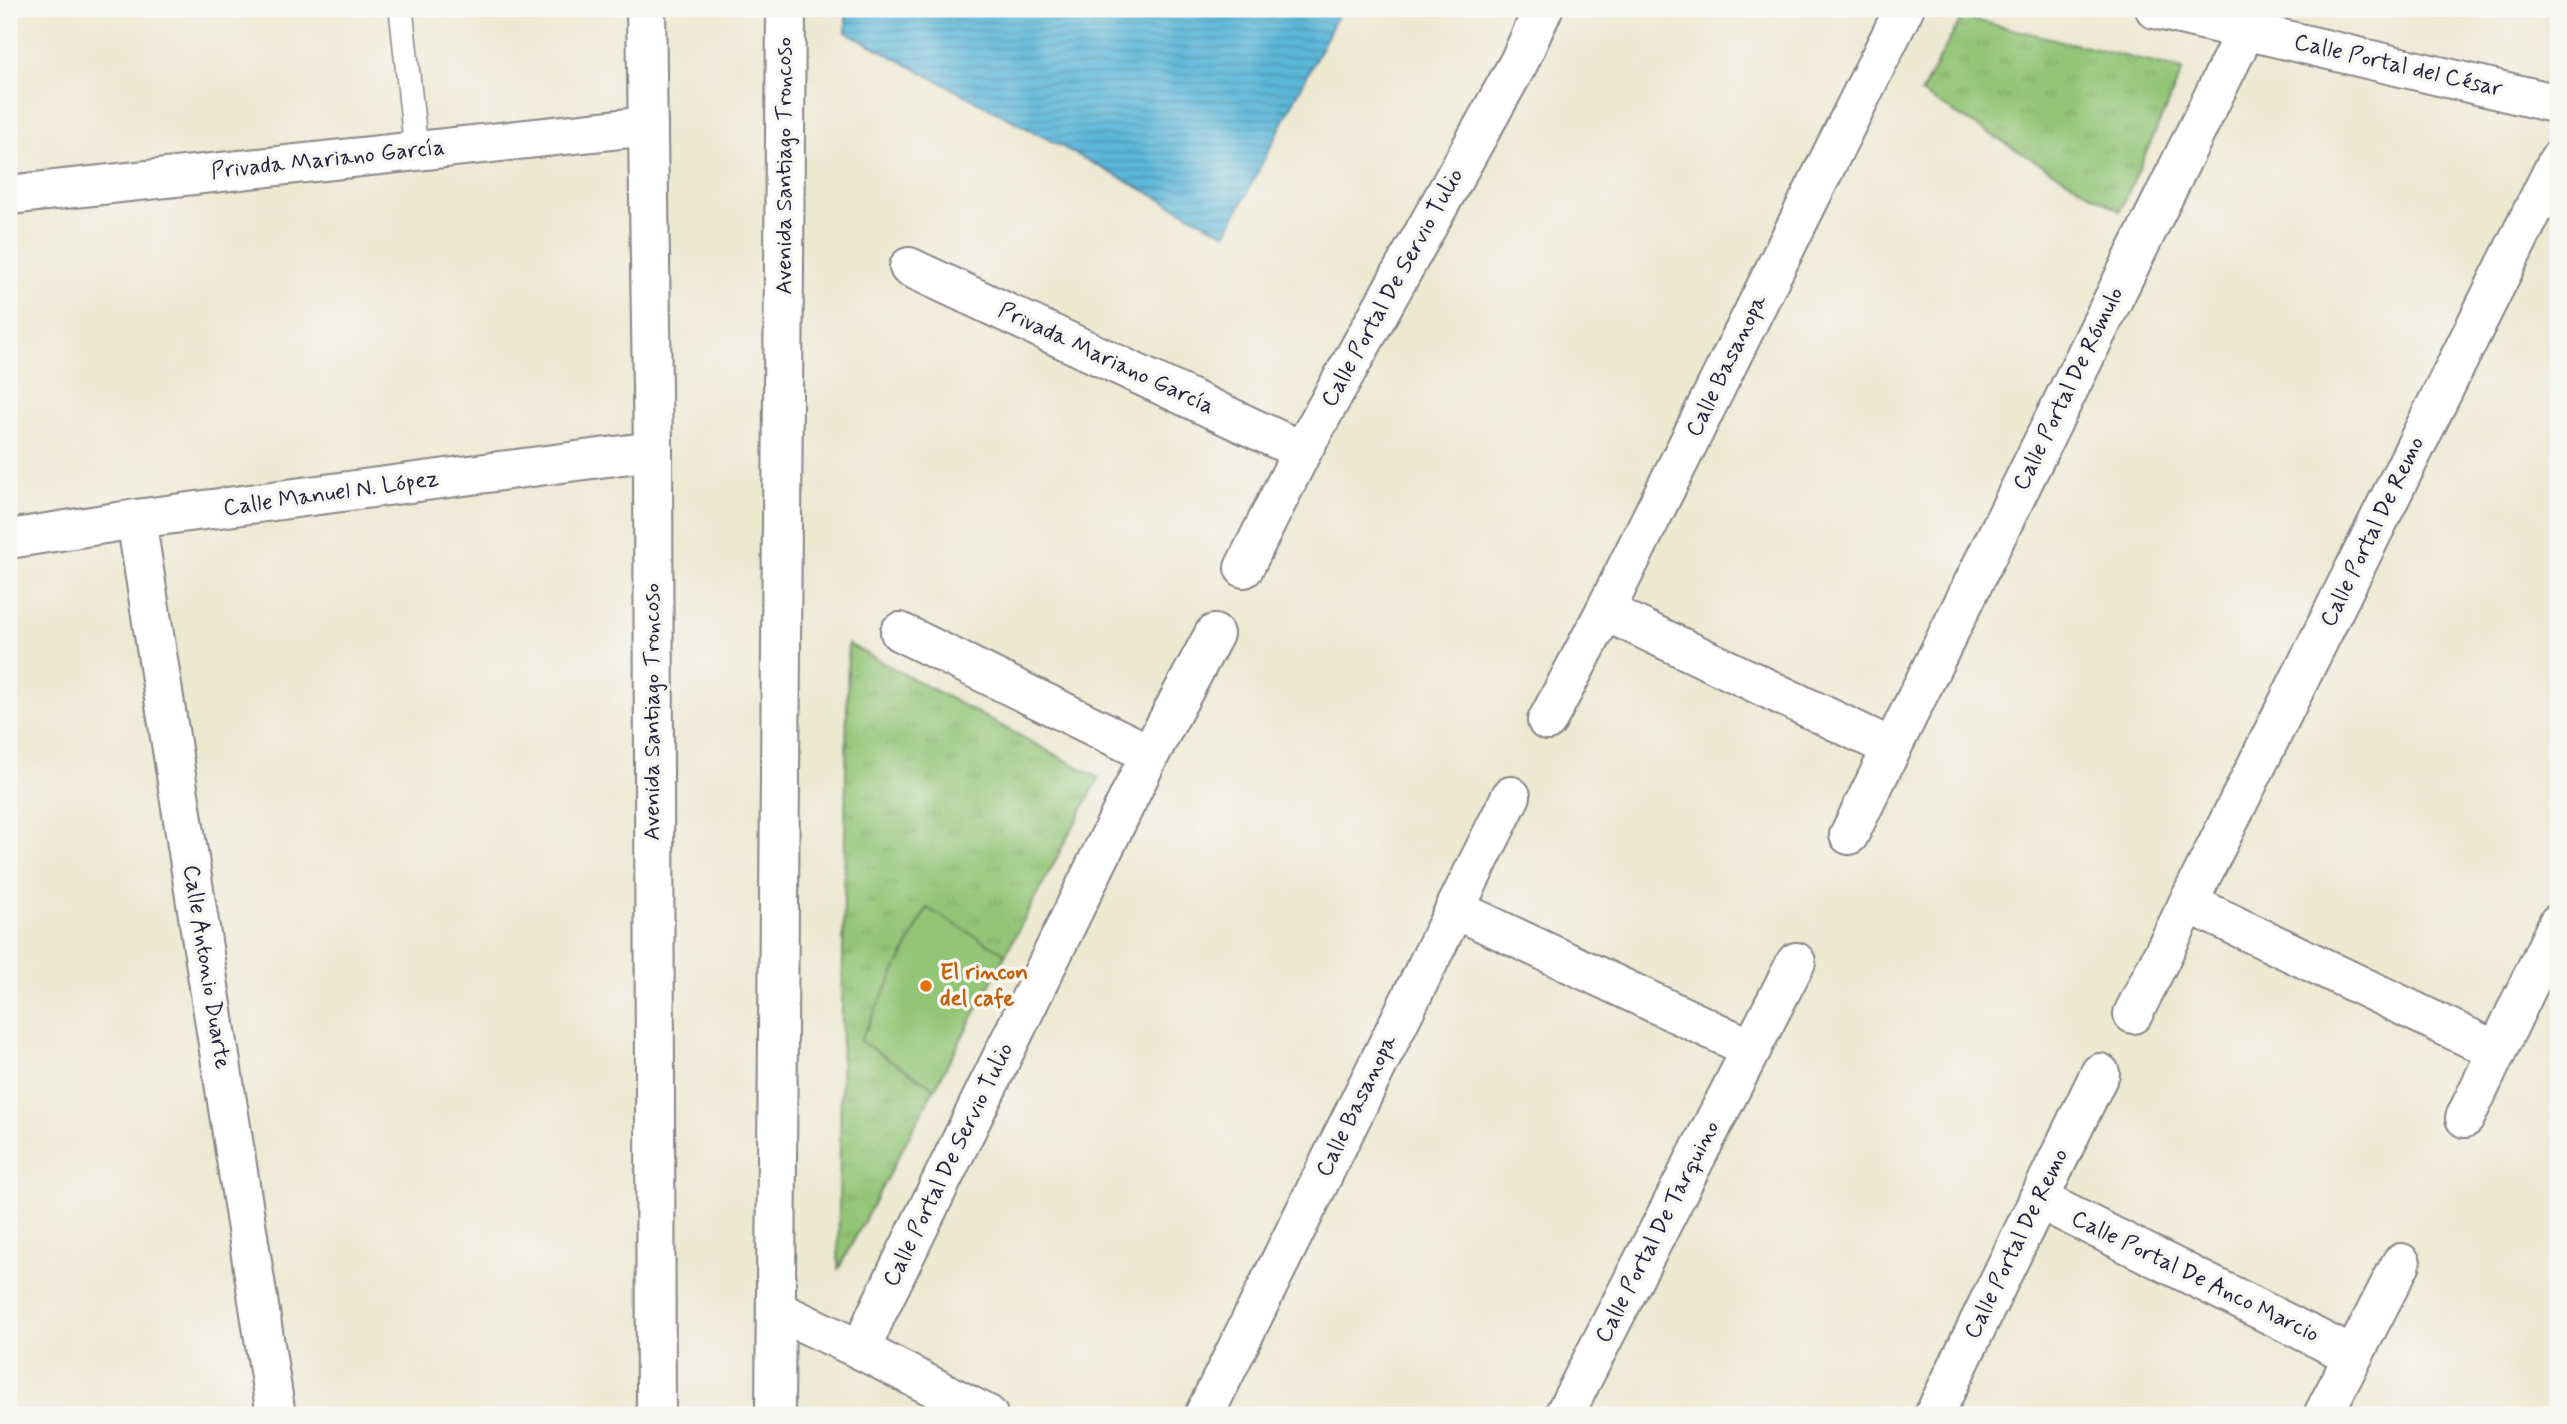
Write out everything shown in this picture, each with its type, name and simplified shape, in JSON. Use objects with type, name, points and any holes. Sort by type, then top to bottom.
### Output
[{"type":"street","name":"Avenida Santiago Troncoso","points":[[646,9],[653,451],[656,1415]]},
{"type":"street","name":"Avenida Santiago Troncoso","points":[[775,1415],[786,9]]},
{"type":"street","name":"Calle Portal De Servio Tulio","points":[[1244,568],[1302,451],[1519,62],[1543,9]]},
{"type":"street","name":"Calle Basanopa","points":[[1547,721],[1605,611],[1904,9]]},
{"type":"street","name":"Calle Portal del César","points":[[2155,9],[2246,20],[2558,104]]},
{"type":"street","name":"Calle Portal De Rómulo","points":[[1849,835],[2246,20]]},
{"type":"street","name":"Privada Mariano García","points":[[9,195],[648,126]]},
{"type":"street","name":"Calle Portal De Remo","points":[[2133,1014],[2558,160]]},
{"type":"street","name":"Privada Mariano García","points":[[909,267],[1302,451]]},
{"type":"street","name":"Calle Manuel N. López","points":[[9,539],[653,451]]},
{"type":"street","name":"Calle Antonio Duarte","points":[[135,520],[276,1415]]},
{"type":"street","points":[[1605,611],[1892,748]]},
{"type":"street","points":[[900,632],[1150,754]]},
{"type":"street","name":"Calle Portal De Servio Tulio","points":[[861,1350],[876,1314],[1150,754],[1214,634]]},
{"type":"street","name":"Calle Basanopa","points":[[1204,1415],[1511,796]]},
{"type":"street","points":[[2188,903],[2497,1051]]},
{"type":"street","points":[[1455,909],[1752,1049]]},
{"type":"street","points":[[2465,1118],[2558,923]]},
{"type":"street","name":"Calle Portal De Tarquino","points":[[1564,1415],[1796,961]]},
{"type":"street","name":"Calle Portal De Remo","points":[[1934,1415],[2100,1073]]},
{"type":"street","name":"Calle Portal De Anco Marcio","points":[[2038,1199],[2353,1356]]},
{"type":"street","points":[[2323,1415],[2401,1263]]},
{"type":"street","points":[[776,1310],[988,1415]]},
{"type":"lane","points":[[401,9],[416,150]]},
{"type":"green space","points":[[1962,17],[2183,70],[2120,211],[1921,93]]},
{"type":"green space","points":[[848,644],[1099,778],[838,1270]]},
{"type":"green space","points":[[927,908],[1006,954],[935,1088],[860,1041]]},
{"type":"water","points":[[846,9],[1341,9],[1226,234],[846,32]]},
{"type":"place","name":"El rincon del cafe","points":[[926,986]]}]
